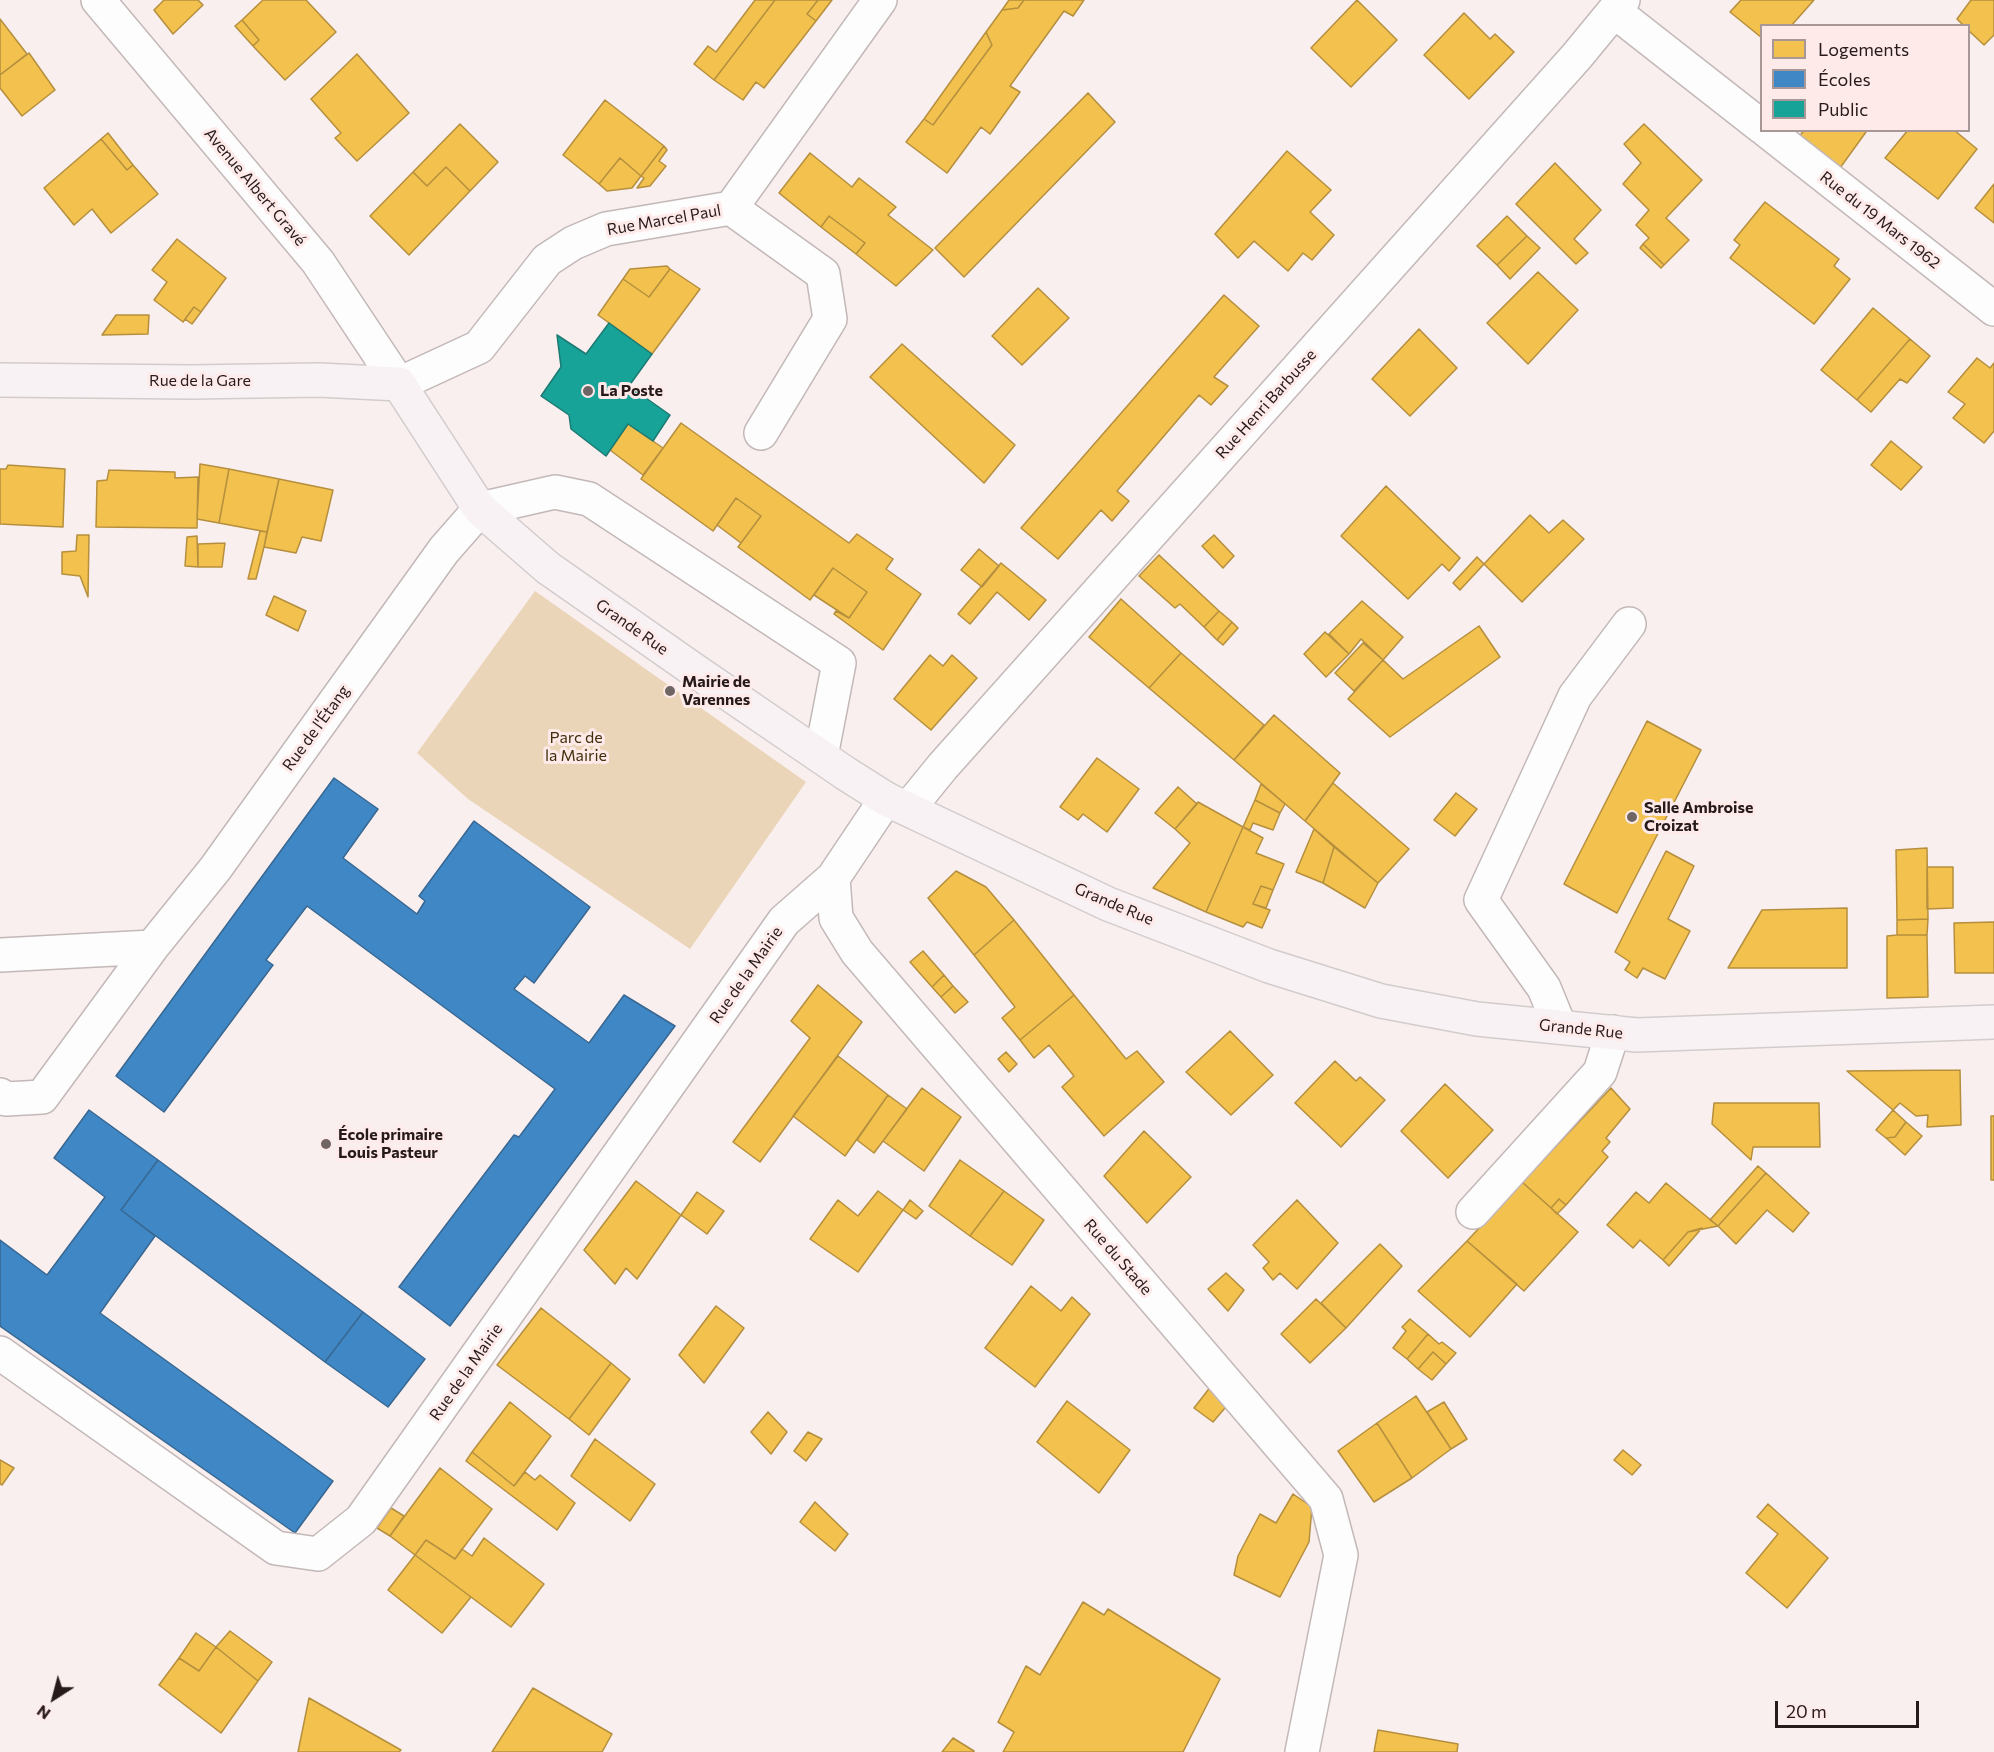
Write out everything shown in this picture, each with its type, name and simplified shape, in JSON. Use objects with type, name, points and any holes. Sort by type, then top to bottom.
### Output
[{"type":"main road","name":"Rue de la Gare","points":[[0,380],[191,382],[319,380],[399,384]]},
{"type":"main road","name":"Grande Rue","points":[[399,384],[480,509],[548,568],[693,670],[897,804],[958,835],[1108,904],[1269,966],[1381,1001],[1477,1019],[1637,1035],[1994,1023]]},
{"type":"street","name":"Avenue Albert Gravé","points":[[98,0],[318,261],[399,384]]},
{"type":"street","name":"Rue Marcel Paul","points":[[399,384],[479,347],[547,260],[573,243],[606,229],[731,208],[880,0]]},
{"type":"street","points":[[1618,6],[1760,126]]},
{"type":"street","name":"Rue Henri Barbusse","points":[[897,804],[958,748],[1577,56],[1618,6]]},
{"type":"street","name":"Rue du 19 Mars 1962","points":[[1769,132],[1994,309]]},
{"type":"street","points":[[731,208],[823,274],[830,319],[761,433]]},
{"type":"street","points":[[480,509],[555,492],[590,499],[839,663],[821,756]]},
{"type":"street","name":"Rue de l'Étang","points":[[0,1095],[6,1100],[42,1097],[152,947],[215,870],[444,550],[480,509]]},
{"type":"street","points":[[1560,1027],[1544,988],[1481,900],[1575,696],[1629,624]]},
{"type":"street","points":[[832,878],[897,804]]},
{"type":"street","name":"Rue de la Mairie","points":[[0,1353],[276,1548],[318,1554],[361,1520],[784,921],[832,878]]},
{"type":"street","name":"Rue du Stade","points":[[832,878],[836,918],[857,952],[1326,1499],[1341,1555],[1302,1752]]},
{"type":"street","points":[[0,955],[152,947]]},
{"type":"street","points":[[1473,1212],[1600,1072],[1613,1032]]},
{"type":"green space","name":"Parc de la Mairie","points":[[535,591],[806,782],[690,949],[468,799],[417,753]]},
{"type":"building: Logements","points":[[164,0],[198,0],[203,5],[173,34],[154,10]]},
{"type":"building: Logements","points":[[263,0],[306,0],[336,32],[285,80],[253,46],[259,40],[242,20]]},
{"type":"building: Logements","points":[[755,0],[775,0],[714,80],[694,64],[708,46],[716,52]]},
{"type":"building: Logements","points":[[775,0],[818,0],[807,14],[816,21],[764,88],[756,82],[743,100],[714,80]]},
{"type":"building: Logements","points":[[818,0],[832,0],[816,21],[807,14]]},
{"type":"building: Logements","points":[[1009,0],[1024,0],[1018,8],[1002,10]]},
{"type":"building: Logements","points":[[1024,0],[1084,0],[1073,16],[1064,11],[1010,86],[1020,92],[990,134],[981,127],[947,173],[906,142],[924,119],[933,125],[992,45],[986,32],[1002,10],[1018,8]]},
{"type":"building: Logements","points":[[1357,0],[1397,40],[1351,87],[1311,48]]},
{"type":"building: Logements","points":[[1741,0],[1814,0],[1793,24],[1760,24],[1760,36],[1730,12]]},
{"type":"building: Logements","points":[[1971,0],[1994,0],[1994,35],[1984,45],[1970,32],[1970,24],[1962,24],[1957,19]]},
{"type":"building: Logements","points":[[1464,13],[1490,39],[1495,34],[1514,52],[1469,99],[1424,55]]},
{"type":"building: Logements","points":[[0,19],[27,54],[0,75]]},
{"type":"building: Logements","points":[[242,20],[259,40],[253,46],[235,26]]},
{"type":"building: Logements","points":[[986,32],[992,45],[933,125],[924,119]]},
{"type":"building: Logements","points":[[29,53],[55,90],[22,116],[0,88],[0,75]]},
{"type":"building: Logements","points":[[357,54],[409,113],[357,161],[335,138],[341,133],[311,99]]},
{"type":"building: Logements","points":[[1088,93],[1115,122],[964,277],[935,248]]},
{"type":"building: Logements","points":[[605,100],[664,146],[641,176],[620,158],[599,184],[563,155]]},
{"type":"building: Logements","points":[[460,124],[498,162],[470,191],[446,167],[427,186],[413,172]]},
{"type":"building: Logements","points":[[1644,124],[1702,180],[1666,218],[1689,240],[1664,265],[1643,244],[1649,238],[1636,225],[1649,210],[1623,184],[1641,163],[1624,144]]},
{"type":"building: Logements","points":[[1803,132],[1866,132],[1840,168],[1799,137]]},
{"type":"building: Logements","points":[[1906,132],[1956,132],[1977,149],[1938,199],[1885,158]]},
{"type":"building: Logements","points":[[108,133],[133,165],[127,170],[101,139]]},
{"type":"building: Logements","points":[[101,139],[127,170],[133,165],[158,194],[111,233],[92,209],[74,225],[44,188]]},
{"type":"building: Logements","points":[[664,146],[667,150],[659,161],[666,166],[650,186],[637,188],[644,178],[641,176]]},
{"type":"building: Logements","points":[[1287,151],[1331,190],[1310,212],[1334,235],[1312,260],[1303,253],[1288,271],[1254,241],[1238,258],[1215,234]]},
{"type":"building: Logements","points":[[810,153],[852,187],[859,178],[896,207],[888,215],[933,250],[896,286],[856,254],[865,243],[829,216],[821,227],[779,193]]},
{"type":"building: Logements","points":[[620,158],[641,176],[632,188],[607,191],[599,184]]},
{"type":"building: Logements","points":[[1555,163],[1601,210],[1574,239],[1588,253],[1576,264],[1516,204]]},
{"type":"building: Logements","points":[[446,167],[470,191],[409,255],[370,216],[413,172],[427,186]]},
{"type":"building: Logements","points":[[1994,184],[1994,223],[1975,208]]},
{"type":"building: Logements","points":[[1765,202],[1839,259],[1834,266],[1850,279],[1814,324],[1730,258],[1740,245],[1734,240]]},
{"type":"building: Logements","points":[[829,216],[865,243],[856,254],[821,227]]},
{"type":"building: Logements","points":[[1507,216],[1527,236],[1497,265],[1477,246]]},
{"type":"building: Logements","points":[[1527,236],[1540,248],[1510,279],[1497,265]]},
{"type":"building: Logements","points":[[177,239],[226,278],[201,312],[194,307],[183,322],[154,300],[167,282],[152,270]]},
{"type":"building: Logements","points":[[1643,244],[1664,265],[1661,268],[1640,248]]},
{"type":"building: Logements","points":[[667,266],[670,269],[649,297],[623,279],[630,269]]},
{"type":"building: Logements","points":[[670,269],[700,289],[652,354],[598,315],[623,279],[649,297]]},
{"type":"building: Logements","points":[[1538,272],[1578,310],[1528,364],[1487,323]]},
{"type":"building: Logements","points":[[1038,288],[1069,318],[1022,365],[992,336]]},
{"type":"building: Logements","points":[[1224,295],[1259,326],[1214,377],[1228,386],[1211,405],[1199,395],[1117,491],[1129,501],[1112,521],[1101,510],[1058,559],[1021,528]]},
{"type":"building: Logements","points":[[194,307],[201,312],[192,324],[185,319]]},
{"type":"building: Logements","points":[[1873,308],[1910,339],[1857,400],[1821,370]]},
{"type":"building: Logements","points":[[116,315],[149,315],[148,334],[102,335]]},
{"type":"building: Logements","points":[[1419,329],[1457,368],[1410,416],[1372,379]]},
{"type":"building: Logements","points":[[1910,339],[1930,356],[1907,383],[1900,379],[1871,412],[1857,400]]},
{"type":"building: Logements","points":[[902,344],[1015,445],[984,483],[870,377]]},
{"type":"building: Logements","points":[[1977,358],[1990,368],[1994,363],[1994,431],[1984,443],[1953,418],[1965,404],[1948,392]]},
{"type":"building: Logements","points":[[681,423],[849,543],[857,534],[893,559],[886,569],[921,594],[883,650],[834,614],[836,611],[849,618],[867,592],[833,568],[810,600],[738,547],[761,516],[736,498],[713,531],[641,479]]},
{"type":"building: Logements","points":[[628,424],[663,448],[643,475],[610,450]]},
{"type":"building: Logements","points":[[1891,441],[1922,467],[1901,490],[1871,465]]},
{"type":"building: Logements","points":[[200,464],[229,469],[219,523],[197,519]]},
{"type":"building: Logements","points":[[8,465],[65,469],[63,527],[0,524],[0,469],[6,469]]},
{"type":"building: Logements","points":[[229,469],[279,479],[267,532],[219,523]]},
{"type":"building: Logements","points":[[109,470],[175,472],[175,478],[198,477],[197,528],[96,527],[97,481],[107,480]]},
{"type":"building: Logements","points":[[279,479],[333,490],[321,541],[302,537],[296,553],[264,547]]},
{"type":"building: Logements","points":[[1386,486],[1460,558],[1449,571],[1442,564],[1408,599],[1341,536]]},
{"type":"building: Logements","points":[[736,498],[761,516],[741,543],[717,525]]},
{"type":"building: Logements","points":[[1530,515],[1549,533],[1563,520],[1584,539],[1522,602],[1484,564]]},
{"type":"building: Logements","points":[[260,531],[267,532],[256,579],[248,579]]},
{"type":"building: Logements","points":[[77,535],[89,535],[88,597],[80,576],[62,574],[62,552],[76,551]]},
{"type":"building: Logements","points":[[1214,535],[1234,556],[1223,568],[1202,546]]},
{"type":"building: Logements","points":[[197,536],[198,567],[185,566],[187,537]]},
{"type":"building: Logements","points":[[225,543],[222,567],[198,567],[198,544]]},
{"type":"building: Logements","points":[[979,549],[999,566],[982,587],[961,570]]},
{"type":"building: Logements","points":[[1159,555],[1219,611],[1204,627],[1180,604],[1175,608],[1139,576]]},
{"type":"building: Logements","points":[[1477,557],[1484,564],[1460,590],[1453,583]]},
{"type":"building: Logements","points":[[1001,563],[1046,600],[1029,620],[997,592],[970,624],[958,614]]},
{"type":"building: Logements","points":[[833,568],[867,592],[849,618],[814,595]]},
{"type":"building: Logements","points":[[274,596],[306,611],[298,631],[266,615]]},
{"type":"building: Logements","points":[[1121,599],[1181,653],[1149,688],[1089,637]]},
{"type":"building: Logements","points":[[1362,601],[1403,637],[1383,660],[1361,639],[1349,654],[1329,634]]},
{"type":"building: Logements","points":[[1219,611],[1232,622],[1217,640],[1204,627]]},
{"type":"building: Logements","points":[[1232,622],[1238,628],[1223,645],[1217,640]]},
{"type":"building: Logements","points":[[1479,626],[1500,657],[1390,737],[1348,699],[1383,660],[1403,679]]},
{"type":"building: Logements","points":[[1325,632],[1349,654],[1326,677],[1304,654]]},
{"type":"building: Logements","points":[[1363,643],[1383,660],[1354,691],[1335,673]]},
{"type":"building: Logements","points":[[1181,653],[1264,725],[1234,760],[1149,688]]},
{"type":"building: Logements","points":[[930,655],[943,666],[952,655],[977,678],[931,730],[894,699]]},
{"type":"building: Logements","points":[[1274,715],[1340,773],[1305,821],[1234,760]]},
{"type":"building: Logements","name":"Salle Ambroise Croizat","points":[[1647,721],[1701,750],[1617,913],[1564,884]]},
{"type":"building: Logements","points":[[1097,758],[1139,789],[1107,832],[1083,814],[1078,820],[1060,807]]},
{"type":"building: Logements","points":[[1333,783],[1409,849],[1378,883],[1305,821]]},
{"type":"building: Logements","points":[[1261,784],[1285,804],[1280,813],[1255,800]]},
{"type":"building: Logements","points":[[1178,787],[1197,804],[1175,829],[1155,813]]},
{"type":"building: Logements","points":[[1456,793],[1477,809],[1455,836],[1434,820]]},
{"type":"building: Logements","points":[[1255,800],[1280,813],[1273,830],[1253,823],[1250,830],[1243,827]]},
{"type":"building: Logements","points":[[1198,802],[1243,827],[1206,912],[1153,888],[1190,843],[1175,829]]},
{"type":"building: Logements","points":[[1243,827],[1263,838],[1256,853],[1284,864],[1273,890],[1261,886],[1253,904],[1270,910],[1262,928],[1247,922],[1243,927],[1206,912]]},
{"type":"building: Logements","points":[[1314,829],[1334,847],[1323,883],[1296,872]]},
{"type":"building: Logements","points":[[1334,847],[1378,883],[1365,908],[1323,883]]},
{"type":"building: Logements","points":[[1927,848],[1928,919],[1897,920],[1896,850]]},
{"type":"building: Logements","points":[[1666,851],[1694,866],[1668,919],[1690,931],[1665,979],[1643,968],[1637,978],[1625,970],[1630,962],[1615,952]]},
{"type":"building: Logements","points":[[1927,867],[1953,867],[1953,908],[1927,909]]},
{"type":"building: Logements","points":[[956,871],[986,887],[1014,920],[974,955],[928,898]]},
{"type":"building: Logements","points":[[1261,886],[1273,890],[1266,908],[1253,904]]},
{"type":"building: Logements","points":[[1847,908],[1847,968],[1728,968],[1762,910]]},
{"type":"building: Logements","points":[[1928,919],[1927,935],[1897,935],[1897,920]]},
{"type":"building: Logements","points":[[1014,920],[1074,995],[1020,1040],[1002,1018],[1015,1007],[974,955]]},
{"type":"building: Logements","points":[[1994,922],[1994,973],[1955,973],[1954,923]]},
{"type":"building: Logements","points":[[1927,935],[1928,997],[1887,998],[1887,936]]},
{"type":"building: Logements","points":[[923,951],[944,975],[932,987],[910,962]]},
{"type":"building: Logements","points":[[944,975],[953,986],[941,997],[932,987]]},
{"type":"building: Logements","points":[[818,985],[862,1022],[760,1162],[733,1142],[810,1038],[791,1021]]},
{"type":"building: Logements","points":[[953,986],[968,1002],[955,1013],[941,997]]},
{"type":"building: Logements","points":[[1074,995],[1126,1059],[1137,1051],[1164,1082],[1104,1136],[1062,1087],[1074,1076],[1049,1045],[1034,1058],[1020,1040]]},
{"type":"building: Logements","points":[[1230,1031],[1273,1075],[1231,1115],[1186,1072]]},
{"type":"building: Logements","points":[[1006,1052],[1017,1064],[1009,1072],[998,1059]]},
{"type":"building: Logements","points":[[838,1056],[888,1095],[845,1156],[793,1116]]},
{"type":"building: Logements","points":[[1335,1061],[1356,1081],[1360,1077],[1385,1100],[1341,1147],[1295,1103]]},
{"type":"building: Logements","points":[[1960,1070],[1961,1125],[1927,1127],[1928,1115],[1916,1116],[1900,1103],[1893,1110],[1847,1071]]},
{"type":"building: Logements","points":[[1445,1084],[1493,1130],[1448,1178],[1401,1131]]},
{"type":"building: Logements","points":[[922,1088],[961,1117],[924,1171],[883,1141]]},
{"type":"building: Logements","points":[[1611,1088],[1630,1109],[1606,1138],[1610,1142],[1602,1151],[1608,1157],[1566,1205],[1559,1199],[1551,1208],[1522,1182]]},
{"type":"building: Logements","points":[[888,1095],[907,1109],[874,1153],[857,1140]]},
{"type":"building: Logements","points":[[1714,1103],[1819,1103],[1820,1147],[1753,1147],[1751,1160],[1712,1124]]},
{"type":"building: Logements","points":[[1893,1110],[1906,1122],[1895,1137],[1886,1138],[1876,1130]]},
{"type":"building: Logements","points":[[1991,1116],[1994,1116],[1994,1180],[1991,1180]]},
{"type":"building: Logements","points":[[1906,1122],[1922,1136],[1905,1155],[1886,1138],[1895,1137]]},
{"type":"building: Logements","points":[[1144,1131],[1191,1177],[1147,1223],[1104,1176]]},
{"type":"building: Logements","points":[[960,1160],[1004,1191],[970,1236],[929,1206]]},
{"type":"building: Logements","points":[[1758,1166],[1766,1173],[1718,1226],[1710,1220]]},
{"type":"building: Logements","points":[[1766,1173],[1809,1213],[1793,1232],[1767,1210],[1736,1244],[1718,1226]]},
{"type":"building: Logements","points":[[636,1181],[681,1215],[637,1279],[626,1268],[615,1284],[584,1250]]},
{"type":"building: Logements","points":[[1522,1182],[1578,1232],[1524,1291],[1467,1241]]},
{"type":"building: Logements","points":[[1666,1183],[1718,1226],[1688,1232],[1663,1260],[1640,1240],[1633,1248],[1607,1225],[1636,1192],[1649,1203]]},
{"type":"building: Logements","points":[[878,1191],[903,1210],[858,1272],[810,1239],[838,1200],[858,1216]]},
{"type":"building: Logements","points":[[1004,1191],[1044,1220],[1012,1265],[970,1236]]},
{"type":"building: Logements","points":[[697,1192],[724,1211],[707,1234],[681,1215]]},
{"type":"building: Logements","points":[[1559,1199],[1566,1205],[1557,1214],[1551,1208]]},
{"type":"building: Logements","points":[[910,1200],[923,1211],[916,1219],[903,1210]]},
{"type":"building: Logements","points":[[1297,1200],[1338,1243],[1297,1289],[1280,1273],[1273,1280],[1263,1268],[1269,1262],[1253,1245]]},
{"type":"building: Logements","points":[[1702,1228],[1669,1266],[1663,1260],[1688,1232]]},
{"type":"building: Logements","points":[[1467,1241],[1517,1284],[1470,1337],[1418,1291]]},
{"type":"building: Logements","points":[[1380,1244],[1402,1266],[1346,1328],[1321,1303]]},
{"type":"building: Logements","points":[[1226,1273],[1244,1290],[1228,1311],[1208,1289]]},
{"type":"building: Logements","points":[[1031,1286],[1061,1311],[1072,1297],[1090,1314],[1035,1387],[985,1348]]},
{"type":"building: Logements","points":[[1316,1299],[1346,1328],[1310,1363],[1281,1334]]},
{"type":"building: Logements","points":[[716,1306],[744,1328],[704,1383],[679,1355]]},
{"type":"building: Logements","points":[[541,1308],[611,1363],[569,1419],[497,1365]]},
{"type":"building: Logements","points":[[1410,1319],[1428,1334],[1407,1359],[1393,1348],[1406,1331],[1402,1327]]},
{"type":"building: Logements","points":[[1428,1334],[1439,1344],[1442,1342],[1456,1353],[1446,1364],[1433,1352],[1418,1369],[1407,1359]]},
{"type":"building: Logements","points":[[1433,1352],[1446,1364],[1432,1380],[1418,1369]]},
{"type":"building: Logements","points":[[611,1363],[630,1379],[589,1435],[569,1419]]},
{"type":"building: Logements","points":[[1215,1381],[1231,1401],[1213,1422],[1194,1408]]},
{"type":"building: Logements","points":[[1416,1396],[1451,1449],[1412,1478],[1377,1423]]},
{"type":"building: Logements","points":[[1067,1401],[1130,1450],[1099,1493],[1037,1442]]},
{"type":"building: Logements","points":[[510,1402],[551,1436],[514,1486],[472,1452]]},
{"type":"building: Logements","points":[[1444,1402],[1467,1439],[1451,1449],[1427,1412]]},
{"type":"building: Logements","points":[[768,1412],[787,1432],[771,1454],[751,1432]]},
{"type":"building: Logements","points":[[1377,1423],[1412,1478],[1374,1502],[1338,1451]]},
{"type":"building: Logements","points":[[808,1432],[822,1439],[806,1461],[794,1451]]},
{"type":"building: Logements","points":[[595,1439],[655,1484],[630,1521],[571,1476]]},
{"type":"building: Logements","points":[[1623,1450],[1641,1465],[1632,1475],[1614,1460]]},
{"type":"building: Logements","points":[[472,1452],[514,1486],[525,1472],[535,1480],[540,1475],[575,1503],[557,1530],[466,1461]]},
{"type":"building: Logements","points":[[0,1460],[14,1468],[2,1485],[0,1484]]},
{"type":"building: Logements","points":[[440,1468],[492,1509],[455,1559],[426,1540],[415,1555],[390,1536]]},
{"type":"building: Logements","points":[[1293,1494],[1312,1507],[1309,1542],[1280,1597],[1234,1575],[1238,1556],[1260,1514],[1276,1523]]},
{"type":"building: Logements","points":[[815,1502],[848,1534],[835,1551],[800,1522]]},
{"type":"building: Logements","points":[[1768,1504],[1828,1558],[1787,1608],[1746,1573],[1778,1534],[1757,1517]]},
{"type":"building: Logements","points":[[391,1508],[404,1516],[390,1536],[377,1528]]},
{"type":"building: Logements","points":[[484,1538],[544,1584],[511,1627],[415,1555],[426,1540],[455,1559],[462,1549],[472,1556]]},
{"type":"building: Logements","points":[[415,1555],[471,1597],[442,1633],[388,1590]]},
{"type":"building: Logements","points":[[1083,1602],[1104,1615],[1108,1609],[1220,1679],[1183,1752],[1003,1752],[1014,1732],[998,1722],[1026,1666],[1040,1675]]},
{"type":"building: Logements","points":[[230,1631],[272,1662],[258,1681],[216,1647]]},
{"type":"building: Logements","points":[[196,1633],[216,1647],[199,1671],[179,1658]]},
{"type":"building: Logements","points":[[216,1647],[258,1681],[221,1733],[159,1685],[179,1658],[199,1671]]},
{"type":"building: Logements","points":[[533,1688],[612,1734],[602,1752],[492,1752]]},
{"type":"building: Logements","points":[[309,1698],[401,1750],[399,1752],[298,1752]]},
{"type":"building: Logements","points":[[1378,1730],[1458,1744],[1457,1752],[1374,1752]]},
{"type":"building: Logements","points":[[953,1738],[974,1751],[974,1752],[942,1752]]},
{"type":"building: Écoles","points":[[334,778],[378,809],[343,858],[417,914],[425,901],[419,896],[474,821],[590,907],[534,983],[525,976],[514,989],[589,1043],[624,995],[675,1026],[450,1326],[399,1287],[514,1135],[519,1137],[555,1089],[307,906],[266,960],[273,965],[164,1112],[116,1076]]},
{"type":"building: Écoles","points":[[89,1110],[158,1160],[121,1210],[155,1236],[100,1313],[333,1481],[295,1533],[0,1326],[0,1240],[47,1275],[105,1197],[54,1158]]},
{"type":"building: Écoles","points":[[158,1160],[363,1312],[325,1362],[121,1210]]},
{"type":"building: Écoles","points":[[363,1312],[425,1359],[388,1407],[325,1362]]},
{"type":"building: Public","points":[[609,323],[652,354],[629,386],[670,415],[653,441],[628,424],[606,456],[571,429],[569,415],[541,396],[561,367],[557,335],[586,354]]},
{"type":"place","name":"La Poste","points":[[588,391]]},
{"type":"place","name":"Mairie de Varennes","points":[[670,691]]},
{"type":"place","name":"Salle Ambroise Croizat","points":[[1632,817]]},
{"type":"place","name":"École primaire Louis Pasteur","points":[[326,1144]]}]
